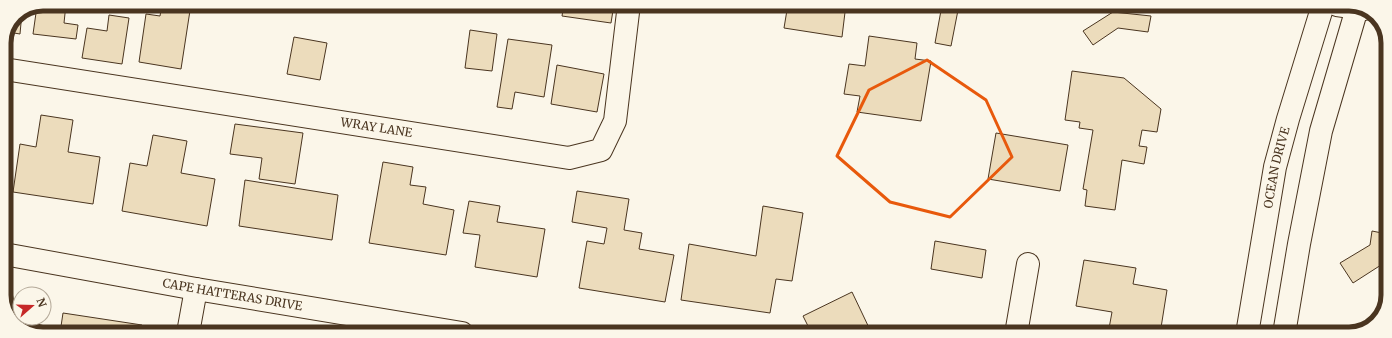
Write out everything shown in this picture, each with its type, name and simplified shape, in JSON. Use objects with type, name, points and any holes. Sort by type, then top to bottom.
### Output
[{"type":"street","name":"WRAY LANE","points":[[11,70],[569,158],[601,150],[615,121],[628,11]]},
{"type":"street","name":"OCEAN DRIVE","points":[[1248,327],[1275,167],[1321,11]]},
{"type":"street","points":[[1285,327],[1320,131],[1353,12]]},
{"type":"street","name":"CAPE HATTERAS DRIVE","points":[[11,255],[196,289],[421,327]]},
{"type":"street","points":[[1017,327],[1028,264]]},
{"type":"street","points":[[189,327],[196,289]]},
{"type":"highlighted area","points":[[927,60],[986,100],[1012,157],[950,217],[890,202],[837,156],[869,90]]},
{"type":"building","points":[[65,11],[64,23],[78,25],[76,39],[33,34],[36,12]]},
{"type":"building","points":[[161,11],[190,11],[181,69],[139,62],[146,14],[160,16]]},
{"type":"building","points":[[563,11],[613,11],[611,23],[562,16]]},
{"type":"building","points":[[787,11],[845,11],[842,37],[784,28]]},
{"type":"building","points":[[941,11],[958,11],[951,46],[935,43]]},
{"type":"building","points":[[1113,12],[1151,16],[1148,32],[1118,28],[1093,45],[1083,31]]},
{"type":"building","points":[[109,15],[129,18],[122,64],[82,58],[87,28],[107,31]]},
{"type":"building","points":[[21,19],[20,34],[13,33],[16,25]]},
{"type":"building","points":[[470,30],[497,34],[492,71],[465,68]]},
{"type":"building","points":[[869,36],[917,43],[915,59],[931,61],[921,121],[857,112],[860,96],[844,94],[849,64],[865,66]]},
{"type":"building","points":[[294,37],[327,43],[320,80],[287,74]]},
{"type":"building","points":[[508,39],[552,45],[544,97],[515,92],[512,109],[497,107]]},
{"type":"building","points":[[557,65],[604,74],[597,112],[551,104]]},
{"type":"building","points":[[1072,71],[1124,78],[1161,109],[1157,132],[1142,130],[1139,146],[1147,147],[1144,164],[1122,160],[1115,210],[1085,206],[1087,190],[1083,189],[1093,130],[1079,128],[1080,122],[1065,120]]},
{"type":"building","points":[[41,115],[73,120],[68,152],[100,157],[93,204],[13,192],[20,144],[36,147]]},
{"type":"building","points":[[235,124],[303,133],[295,184],[259,179],[262,158],[230,154]]},
{"type":"building","points":[[996,133],[1068,145],[1060,191],[988,179]]},
{"type":"building","points":[[153,135],[187,141],[181,173],[215,179],[207,226],[122,211],[130,163],[147,166]]},
{"type":"building","points":[[383,162],[413,167],[410,185],[426,187],[423,204],[454,210],[446,255],[369,243]]},
{"type":"building","points":[[245,180],[338,195],[332,240],[239,226]]},
{"type":"building","points":[[577,191],[629,199],[624,230],[642,233],[639,249],[674,255],[665,302],[579,288],[587,241],[604,244],[607,228],[572,222]]},
{"type":"building","points":[[469,201],[500,206],[497,222],[545,229],[537,277],[475,267],[480,235],[463,233]]},
{"type":"building","points":[[763,206],[803,213],[792,281],[776,279],[770,313],[681,300],[689,244],[756,256]]},
{"type":"building","points":[[1372,231],[1381,233],[1381,265],[1353,283],[1340,263],[1370,245]]},
{"type":"building","points":[[935,241],[986,250],[982,278],[931,269]]},
{"type":"building","points":[[1084,260],[1136,268],[1133,284],[1167,290],[1161,327],[1109,327],[1112,312],[1076,306]]},
{"type":"building","points":[[852,292],[869,327],[808,327],[803,316]]},
{"type":"building","points":[[63,313],[142,325],[142,327],[61,327]]}]
